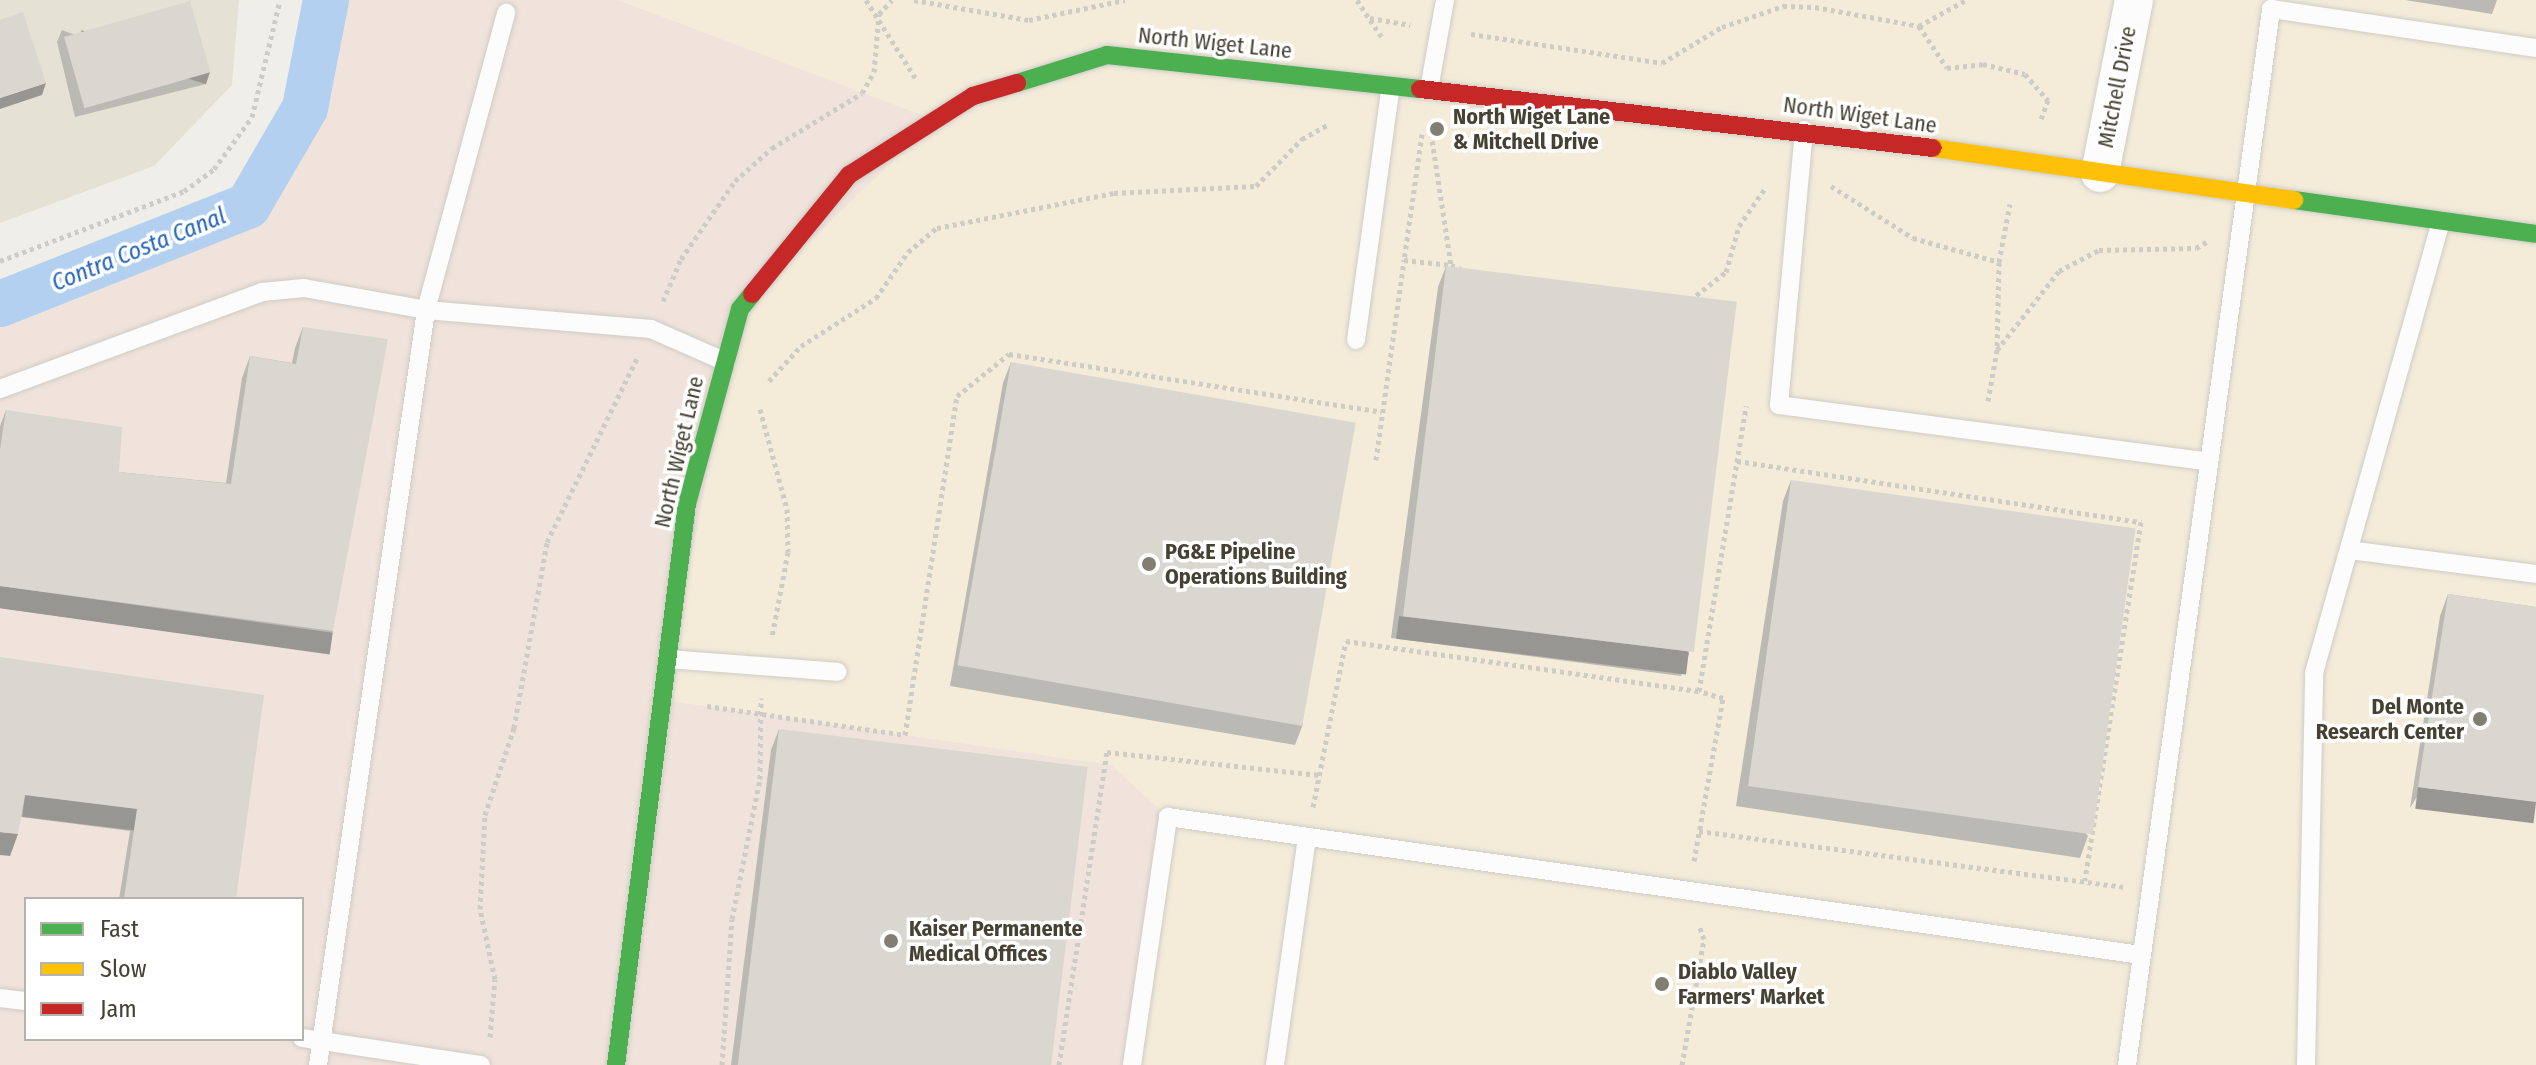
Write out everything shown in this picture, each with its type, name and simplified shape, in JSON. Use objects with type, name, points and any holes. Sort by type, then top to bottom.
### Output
[{"type":"street","name":"Mitchell Drive","points":[[2100,173],[2134,0]]},
{"type":"street","name":"North Wiget Lane","points":[[616,1065],[687,504],[740,309],[849,175],[973,96],[1107,55],[1804,130],[2536,234]]},
{"type":"lane","points":[[1422,89],[1445,0]]},
{"type":"lane","points":[[2127,1065],[2242,193],[2271,9],[2536,48]]},
{"type":"lane","points":[[318,1065],[426,310],[506,13]]},
{"type":"lane","points":[[1356,340],[1391,86]]},
{"type":"lane","points":[[1804,130],[1779,405],[2207,461]]},
{"type":"lane","points":[[2306,1065],[2314,673],[2441,221]]},
{"type":"lane","points":[[0,389],[262,292],[304,288],[426,310],[651,329],[726,362]]},
{"type":"lane","points":[[2349,550],[2536,574]]},
{"type":"lane","points":[[667,659],[838,672]]},
{"type":"lane","points":[[1132,1065],[1168,817],[2141,955]]},
{"type":"lane","points":[[1275,1065],[1307,837]]},
{"type":"lane","points":[[0,998],[24,1001]]},
{"type":"lane","points":[[304,1038],[484,1058]]},
{"type":"path","points":[[0,261],[184,191],[214,169],[252,117],[280,0]]},
{"type":"path","points":[[866,0],[879,14],[935,120]]},
{"type":"path","points":[[484,1058],[495,979],[480,909],[485,815],[514,728],[534,590],[547,542],[651,329],[681,259],[735,181],[772,148],[862,93],[874,72],[879,14],[892,0]]},
{"type":"path","points":[[914,0],[1029,20],[1125,0]]},
{"type":"path","points":[[1357,0],[1422,89],[1424,113],[1376,460]]},
{"type":"path","points":[[1370,18],[1662,63],[1722,27],[1783,6],[1919,26],[1966,0]]},
{"type":"path","points":[[1919,26],[1947,68],[1983,64],[2025,74],[2048,100],[2025,162],[1999,262],[1997,350],[1982,432]]},
{"type":"path","points":[[1424,113],[1431,133],[1451,265]]},
{"type":"path","points":[[767,388],[801,346],[876,298],[908,252],[937,228],[1114,193],[1256,186],[1302,139],[1329,124],[1431,133]]},
{"type":"path","points":[[1686,302],[1726,272],[1739,226],[1771,178],[1766,206]]},
{"type":"path","points":[[1799,183],[1834,186],[1913,238],[1999,262]]},
{"type":"path","points":[[1997,350],[2034,297],[2099,250],[2196,248],[2239,224]]},
{"type":"path","points":[[1404,260],[1451,265],[1478,276]]},
{"type":"path","points":[[662,700],[905,735],[957,396],[1009,354],[1382,412]]},
{"type":"path","points":[[722,1065],[732,919],[760,779],[764,667],[788,552],[779,461],[760,409],[764,399]]},
{"type":"path","points":[[1307,837],[1346,641],[1699,691],[1747,399]]},
{"type":"path","points":[[1737,461],[2141,522],[2085,881]]},
{"type":"path","points":[[1699,831],[2151,891]]},
{"type":"shaded area","points":[[0,0],[239,0],[232,85],[154,166],[0,223]]},
{"type":"shaded area","points":[[341,0],[618,0],[935,120],[740,309],[663,700],[1111,765],[1168,817],[1132,1065],[0,1065],[0,320],[226,237],[257,219],[300,162],[320,114]]},
{"type":"shaded area","points":[[618,0],[2536,0],[2536,1065],[1132,1065],[1112,765],[662,700],[740,309],[935,120]]},
{"type":"building","points":[[190,1],[210,72],[84,108],[64,37]]},
{"type":"building","points":[[23,12],[46,83],[0,98],[0,20]]},
{"type":"building","points":[[1446,266],[1737,302],[1694,652],[1403,616]]},
{"type":"building","points":[[303,327],[388,339],[333,631],[0,586],[0,450],[6,410],[122,427],[119,472],[231,484],[250,356],[296,364]]},
{"type":"building","name":"PG&E Pipeline Operations Building","points":[[1011,362],[1356,423],[1302,726],[958,665]]},
{"type":"building","points":[[1791,480],[2136,528],[2093,834],[1748,786]]},
{"type":"building","name":"Del Monte Research Center","points":[[2448,594],[2536,607],[2536,802],[2418,787]]},
{"type":"building","points":[[0,657],[264,695],[236,897],[124,897],[137,809],[25,795],[18,834],[0,832]]},
{"type":"building","points":[[779,729],[1088,767],[1051,1065],[738,1065]]},
{"type":"waterway","name":"Contra Costa Canal","points":[[0,304],[248,206],[305,108],[326,0]]},
{"type":"traffic: fast","points":[[1017,83],[1107,55],[1420,89]]},
{"type":"traffic: fast","points":[[2294,200],[2536,234]]},
{"type":"traffic: fast","points":[[616,1065],[687,504],[740,309],[752,294]]},
{"type":"traffic: slow","points":[[1933,148],[2294,200]]},
{"type":"traffic: jam","points":[[752,294],[849,175],[973,96],[1017,83]]},
{"type":"traffic: jam","points":[[1420,89],[1933,148]]},
{"type":"place","name":"North Wiget Lane & Mitchell Drive","points":[[1437,129]]},
{"type":"place","name":"PG&E Pipeline Operations Building","points":[[1149,564]]},
{"type":"place","name":"Del Monte Research Center","points":[[2480,719]]},
{"type":"place","name":"Kaiser Permanente Medical Offices","points":[[891,941]]},
{"type":"place","name":"Diablo Valley Farmers' Market","points":[[1662,984]]}]
